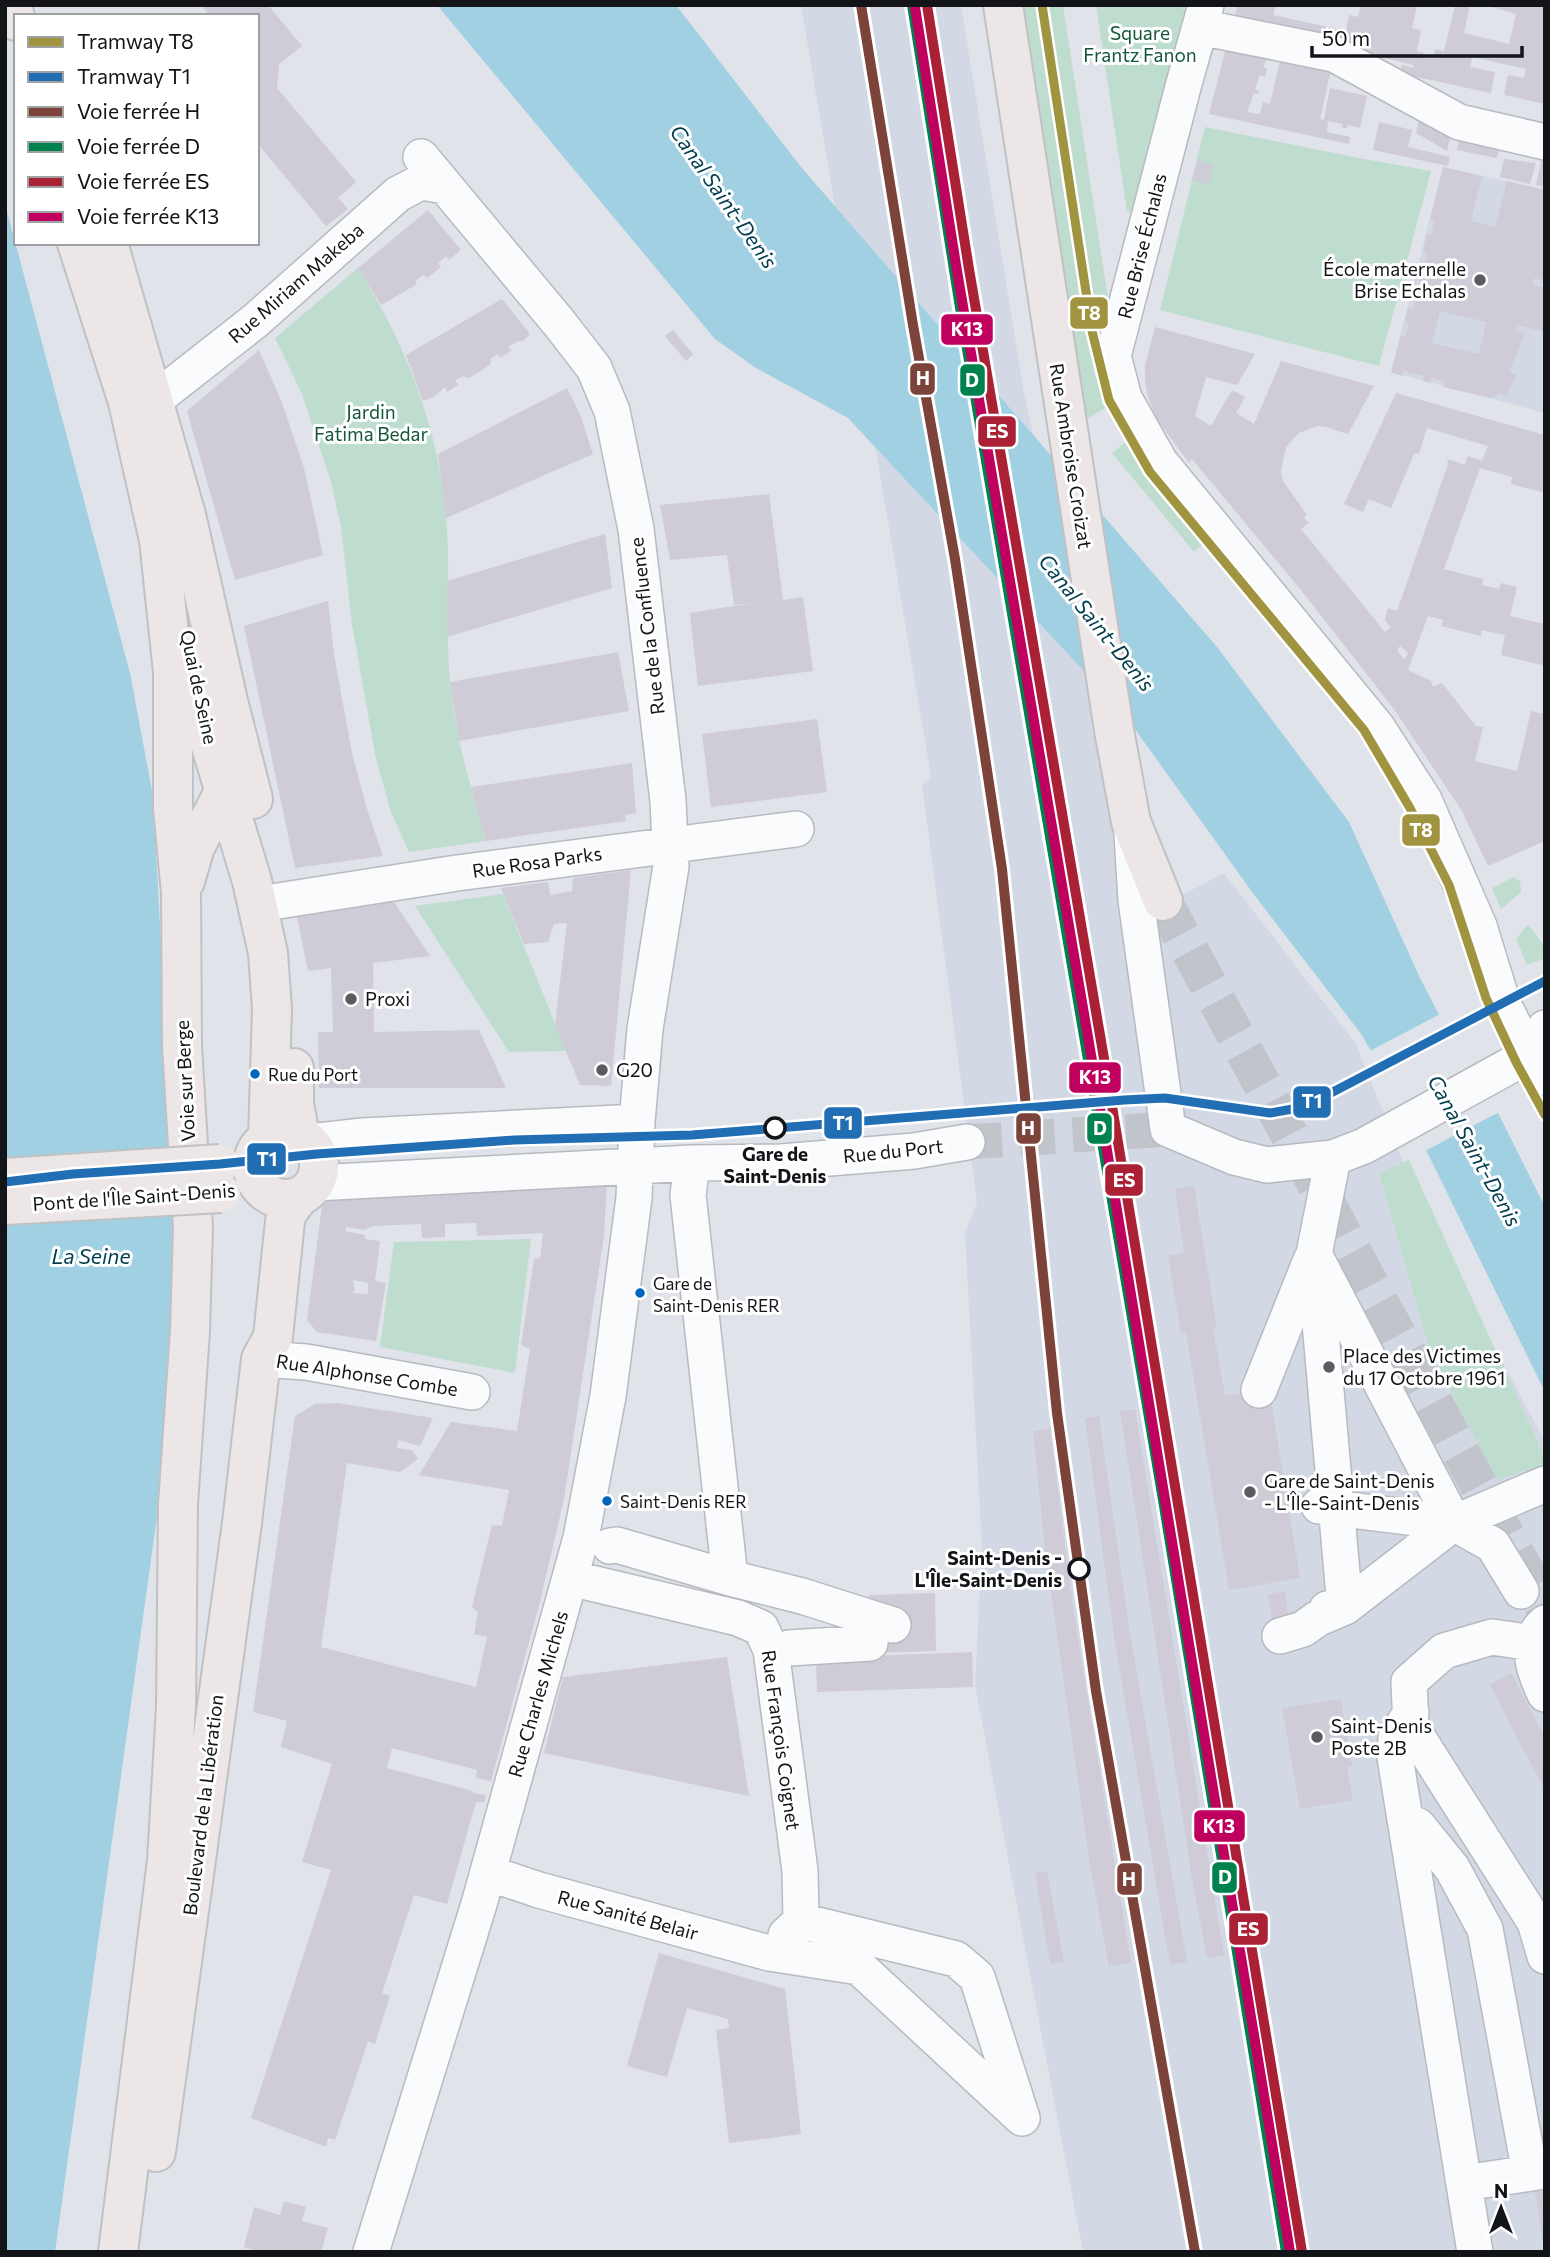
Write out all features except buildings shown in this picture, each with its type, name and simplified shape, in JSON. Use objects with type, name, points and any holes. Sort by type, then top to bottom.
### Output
[{"type":"main road","name":"Rue Ambroise Croizat","points":[[1003,5],[1114,730],[1131,822],[1163,901]]},
{"type":"main road","name":"Voie sur Berge","points":[[78,245],[128,402],[177,624],[173,672],[173,808],[181,893],[182,1046],[193,1227],[190,1344],[178,1504],[176,1707]]},
{"type":"main road","name":"Quai de Seine","points":[[109,245],[186,515],[228,701],[278,901],[288,957],[294,1018],[294,1104],[271,1170]]},
{"type":"main road","name":"Quai de Seine","points":[[177,624],[252,881],[268,953],[272,1009],[271,1170]]},
{"type":"main road","points":[[181,893],[195,847],[224,792],[229,762],[228,701]]},
{"type":"main road","name":"Pont de l'Île Saint-Denis","points":[[5,1178],[271,1170]]},
{"type":"main road","name":"Pont de l'Île Saint-Denis","points":[[5,1205],[271,1170]]},
{"type":"main road","name":"Boulevard de la Libération","points":[[143,2252],[261,1359],[273,1337],[287,1213],[271,1170]]},
{"type":"main road","points":[[176,1707],[200,1636],[236,1560]]},
{"type":"main road","points":[[176,1585],[200,1636],[215,1709]]},
{"type":"main road","name":"Boulevard de la Libération","points":[[118,2252],[167,1861],[176,1707]]},
{"type":"street","points":[[1203,16],[1334,54],[1459,122],[1545,142]]},
{"type":"street","name":"Rue Brise Échalas","points":[[1203,16],[1113,356],[1124,398],[1160,462],[1377,727],[1424,800],[1479,926],[1503,1004],[1540,1057]]},
{"type":"street","name":"Rue de la Confluence","points":[[421,157],[594,368],[612,411],[636,529],[668,801],[671,866],[645,1029],[637,1122]]},
{"type":"street","name":"Rue Miriam Makeba","points":[[153,401],[223,336],[255,321],[398,194],[421,182],[445,186]]},
{"type":"street","points":[[1131,822],[1136,900],[1168,1129],[1234,1157],[1266,1165],[1333,1158],[1384,1134],[1497,1072],[1540,1057]]},
{"type":"street","name":"Rue Rosa Parks","points":[[278,901],[431,877],[796,829]]},
{"type":"street","points":[[271,1170],[376,1135],[637,1122]]},
{"type":"street","name":"Rue Charles Michels","points":[[371,2252],[488,1873],[581,1538],[608,1396],[634,1198],[637,1122]]},
{"type":"street","name":"Rue du Port","points":[[271,1170],[636,1166],[681,1185],[781,1163],[914,1151],[967,1142]]},
{"type":"street","points":[[1258,1390],[1314,1254],[1333,1158]]},
{"type":"street","points":[[681,1185],[730,1578]]},
{"type":"street","points":[[1314,1254],[1454,1524]]},
{"type":"street","points":[[1314,1254],[1345,1607]]},
{"type":"street","name":"Rue Alphonse Combe","points":[[261,1359],[306,1362],[472,1392]]},
{"type":"street","points":[[1285,1626],[1345,1607],[1454,1524],[1545,1484]]},
{"type":"street","points":[[1319,1506],[1454,1524],[1493,1545],[1521,1591]]},
{"type":"street","points":[[610,1545],[802,1596],[882,1634],[799,1647],[802,1596]]},
{"type":"street","name":"Rue François Coignet","points":[[570,1578],[738,1618],[761,1628],[771,1650],[800,1871],[801,1921]]},
{"type":"street","points":[[1545,1694],[1535,1673],[1539,1633],[1492,1637],[1444,1651],[1409,1682],[1411,1727],[1535,1922],[1545,1956]]},
{"type":"street","points":[[1411,1712],[1396,1737],[1395,1757],[1475,2252]]},
{"type":"street","points":[[1405,1820],[1418,1826],[1452,1868],[1485,1928],[1537,2172],[1464,2183]]},
{"type":"street","name":"Rue Sanité Belair","points":[[488,1873],[539,1890],[769,1953],[859,1967],[1023,2118],[977,1977],[956,1959],[801,1921]]},
{"type":"street","points":[[769,1953],[795,1924],[801,1921]]},
{"type":"shaded area","points":[[801,5],[961,5],[1024,393],[1092,701],[1131,922],[1224,873],[1356,1044],[1424,1214],[1545,1442],[1545,2252],[1083,2252],[975,1685],[982,1548],[965,1233],[977,1202],[922,785],[931,777]]},
{"type":"shaded area","name":"École maternelle Brise Echalas","points":[[1443,167],[1545,190],[1545,413],[1391,372]]},
{"type":"green space","points":[[1023,5],[1063,5],[1112,325],[1118,400],[1086,420]]},
{"type":"green space","name":"Square Frantz Fanon","points":[[1096,5],[1188,5],[1134,214],[1127,211]]},
{"type":"green space","points":[[1205,127],[1431,171],[1379,366],[1160,310]]},
{"type":"green space","name":"Jardin Fatima Bedar","points":[[358,268],[405,357],[427,417],[435,449],[446,516],[452,701],[464,762],[486,841],[409,852],[391,812],[376,759],[352,624],[341,527],[331,482],[302,394],[275,338]]},
{"type":"green space","points":[[1134,436],[1217,543],[1208,552],[1202,545],[1194,552],[1112,453]]},
{"type":"green space","points":[[1514,877],[1520,881],[1521,892],[1501,909],[1492,888]]},
{"type":"green space","points":[[503,894],[566,1051],[509,1052],[415,906]]},
{"type":"green space","points":[[1528,924],[1545,947],[1545,958],[1527,965],[1516,939]]},
{"type":"green space","points":[[1409,1160],[1545,1464],[1497,1480],[1430,1351],[1379,1173]]},
{"type":"green space","points":[[531,1239],[515,1373],[380,1347],[394,1242]]},
{"type":"water","name":"Canal Saint-Denis","points":[[437,5],[676,5],[801,167],[1217,647],[1349,822],[1421,980],[1496,1109],[1545,1207],[1545,1392],[1426,1150],[1362,1035],[1255,896],[1124,714],[848,418],[756,368],[715,339]]},
{"type":"water","name":"La Seine","points":[[5,204],[130,673],[153,796],[176,1217],[169,1430],[55,2252],[5,2252]]},
{"type":"pier","points":[[1442,1013],[1501,1111],[1423,1152],[1368,1052]]},
{"type":"tunnel","points":[[1163,901],[1545,1608]]},
{"type":"tunnel","points":[[967,1142],[1168,1129]]},
{"type":"tram line","name":"T8","points":[[1042,5],[1092,331],[1109,400],[1150,472],[1364,730],[1410,808],[1449,885],[1486,998],[1545,1115]]},
{"type":"tram line","name":"T1","points":[[5,1182],[317,1154],[514,1140],[692,1135],[1124,1100],[1165,1098],[1270,1113],[1298,1108],[1329,1094],[1545,981]]},
{"type":"rail line","name":"H","points":[[861,5],[913,325],[955,559],[1002,869],[1057,1413],[1096,1691],[1195,2252]]},
{"type":"rail line","name":"D","points":[[912,5],[961,314],[1163,1500],[1286,2252]]},
{"type":"rail line","name":"ES","points":[[927,5],[1302,2252]]},
{"type":"rail line","name":"K13","points":[[915,7],[1290,2252]]},
{"type":"place","name":"École maternelle Brise Echalas","points":[[1480,280]]},
{"type":"place","name":"Proxi","points":[[351,999]]},
{"type":"place","name":"G20","points":[[602,1070]]},
{"type":"place","name":"Rue du Port","points":[[255,1074]]},
{"type":"place","name":"Gare de Saint-Denis","points":[[775,1128]]},
{"type":"place","name":"Gare de Saint-Denis RER","points":[[640,1293]]},
{"type":"place","name":"Place des Victimes du 17 Octobre 1961","points":[[1329,1367]]},
{"type":"place","name":"Gare de Saint-Denis - L'Île-Saint-Denis","points":[[1250,1492]]},
{"type":"place","name":"Saint-Denis RER","points":[[607,1501]]},
{"type":"place","name":"Saint-Denis - L'Île-Saint-Denis","points":[[1079,1569]]},
{"type":"place","name":"Saint-Denis Poste 2B","points":[[1317,1737]]}]
